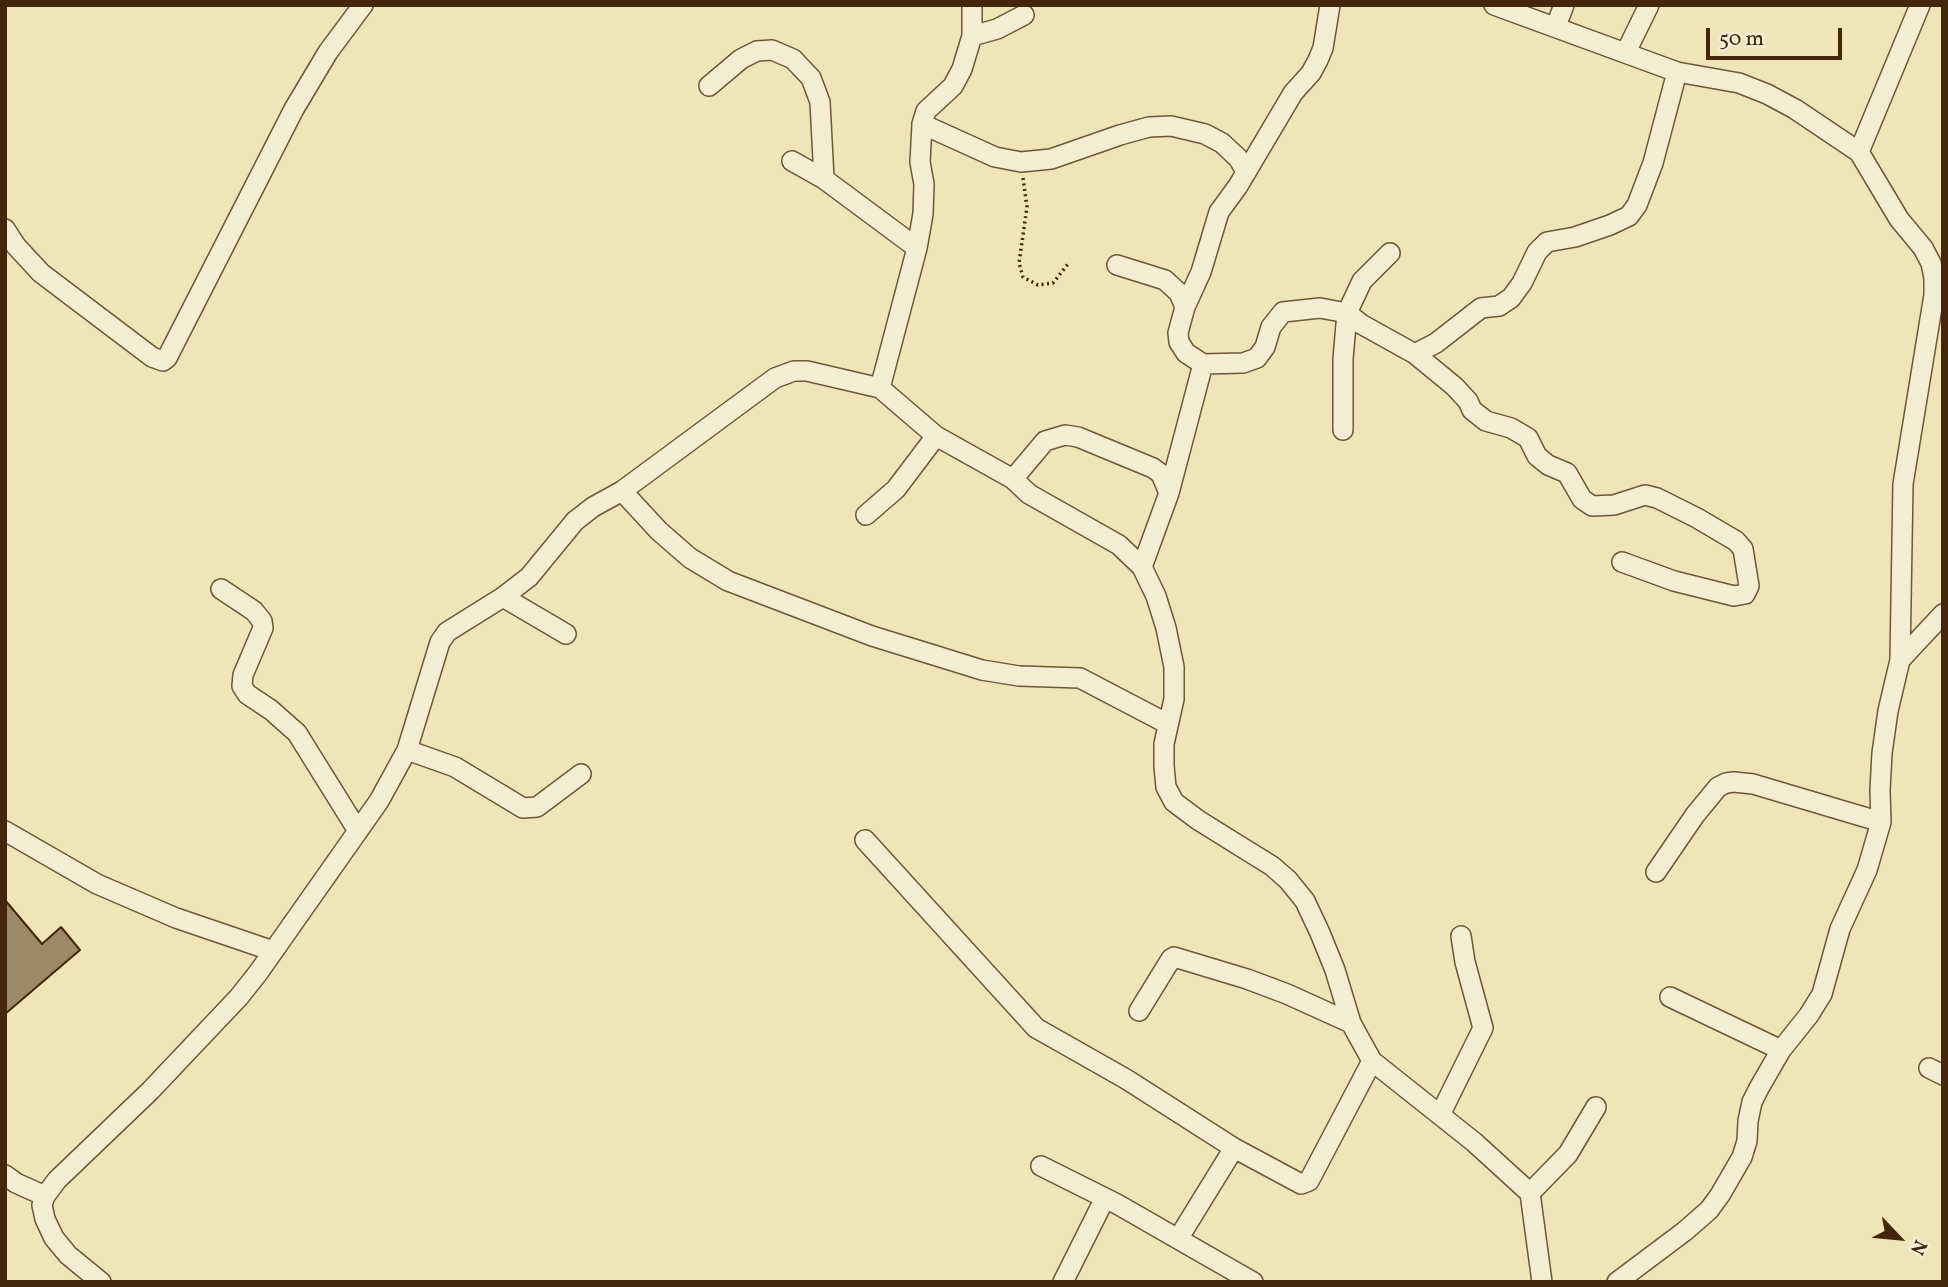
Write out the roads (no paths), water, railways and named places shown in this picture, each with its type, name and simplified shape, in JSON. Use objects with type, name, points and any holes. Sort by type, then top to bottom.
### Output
[{"type":"street","points":[[5,229],[16,246],[41,273],[152,357],[163,361],[167,358],[294,108],[328,52],[363,5]]},
{"type":"street","points":[[880,388],[916,248],[925,197],[920,162],[922,124],[926,111],[953,86],[962,69],[972,36],[972,5]]},
{"type":"street","points":[[1330,5],[1323,48],[1318,60],[1311,73],[1293,93],[1238,186],[1219,212],[1201,272],[1185,307],[1178,333],[1179,342],[1186,354],[1203,364],[1243,363],[1257,358],[1265,347],[1271,327],[1283,313],[1320,308],[1347,313],[1361,324],[1415,354],[1454,386],[1472,410],[1486,421],[1511,428],[1528,438],[1538,456],[1548,465],[1567,473],[1582,499],[1592,506],[1614,505],[1644,495],[1657,498],[1736,541],[1743,549],[1749,590],[1741,596],[1734,596],[1674,581],[1622,562]]},
{"type":"street","points":[[1494,5],[1677,72],[1739,83],[1795,109],[1859,152],[1899,219],[1923,248],[1931,263],[1934,278],[1934,295],[1903,484],[1900,660],[1882,753],[1881,822],[1867,870],[1840,929],[1822,994],[1809,1015],[1781,1049],[1752,1102],[1742,1157],[1720,1195],[1710,1210],[1617,1282]]},
{"type":"street","points":[[1556,26],[1564,5]]},
{"type":"street","points":[[1626,52],[1649,5]]},
{"type":"street","points":[[1859,152],[1920,5]]},
{"type":"street","points":[[972,36],[997,29],[1024,15]]},
{"type":"street","points":[[709,86],[741,59],[757,51],[772,50],[793,59],[811,78],[820,102],[824,179]]},
{"type":"street","points":[[1415,354],[1436,343],[1481,308],[1499,306],[1511,298],[1522,283],[1537,251],[1547,242],[1575,237],[1629,215],[1637,205],[1653,163],[1677,72]]},
{"type":"street","points":[[922,124],[995,158],[1021,162],[1051,159],[1139,130],[1171,126],[1205,134],[1222,142],[1238,158],[1246,171]]},
{"type":"street","points":[[792,161],[824,179],[916,248]]},
{"type":"street","points":[[1343,430],[1343,359],[1347,313],[1362,281],[1390,253]]},
{"type":"street","points":[[1117,265],[1165,280],[1179,293],[1185,307]]},
{"type":"street","points":[[1142,567],[1168,493],[1203,364]]},
{"type":"street","points":[[101,1282],[68,1255],[54,1238],[45,1219],[42,1205],[45,1196],[57,1180],[150,1091],[239,996],[273,951],[379,801],[407,750],[440,642],[447,632],[528,578],[575,521],[593,507],[622,491],[775,378],[794,371],[807,371],[880,388],[936,436],[1013,479],[1029,494],[1119,545],[1142,567],[1156,597],[1174,667],[1174,699],[1168,724],[1164,766],[1166,787],[1174,802],[1272,866],[1288,880],[1305,901],[1320,933],[1351,1023],[1372,1061],[1440,1115],[1530,1193],[1542,1282]]},
{"type":"street","points":[[1013,479],[1045,441],[1065,435],[1079,437],[1153,468],[1161,474],[1168,493]]},
{"type":"street","points":[[866,515],[896,489],[936,436]]},
{"type":"street","points":[[622,491],[659,531],[690,558],[727,581],[872,636],[982,670],[1019,676],[1080,678],[1168,724]]},
{"type":"street","points":[[221,589],[254,611],[262,621],[263,628],[243,675],[242,687],[247,694],[271,710],[297,733],[358,831]]},
{"type":"street","points":[[503,597],[566,634]]},
{"type":"street","points":[[1900,660],[1943,614]]},
{"type":"street","points":[[407,750],[455,767],[523,808],[537,807],[581,774]]},
{"type":"street","points":[[1656,872],[1695,815],[1718,787],[1726,783],[1753,784],[1881,822]]},
{"type":"street","points":[[5,831],[97,884],[176,918],[273,951]]},
{"type":"street","points":[[865,840],[1036,1028],[1126,1079],[1234,1148],[1301,1184],[1308,1181],[1372,1061]]},
{"type":"street","points":[[1440,1115],[1483,1028],[1465,962],[1461,936]]},
{"type":"street","points":[[1139,1011],[1174,957],[1257,983],[1351,1023]]},
{"type":"street","points":[[1670,997],[1781,1049]]},
{"type":"street","points":[[1530,1193],[1568,1154],[1596,1107]]},
{"type":"street","points":[[1178,1239],[1234,1148]]},
{"type":"street","points":[[1041,1166],[1254,1282]]},
{"type":"street","points":[[5,1175],[45,1196]]},
{"type":"street","points":[[1063,1282],[1104,1198]]}]
